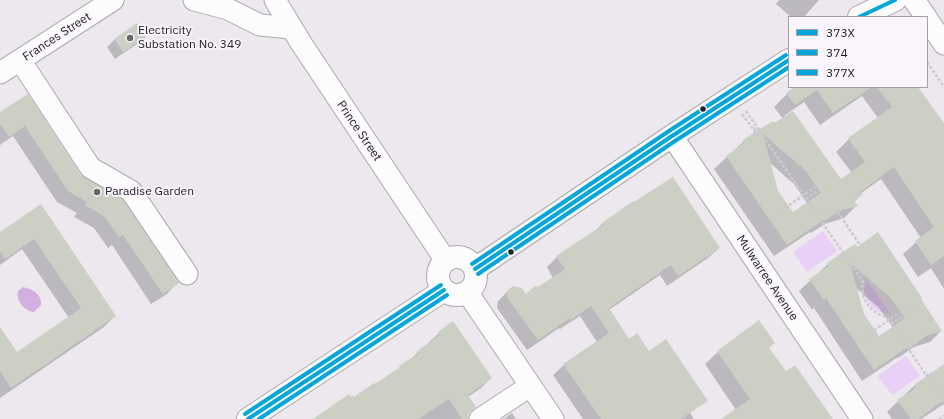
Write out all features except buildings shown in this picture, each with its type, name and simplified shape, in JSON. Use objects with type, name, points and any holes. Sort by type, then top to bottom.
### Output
[{"type":"main road","points":[[850,16],[866,0]]},
{"type":"main road","points":[[861,16],[895,0]]},
{"type":"main road","points":[[475,269],[672,136],[788,61]]},
{"type":"main road","points":[[457,257],[462,258],[468,260],[475,269],[476,280],[467,292],[461,295],[455,295],[444,290],[438,278],[441,266],[446,261],[457,257]]},
{"type":"main road","points":[[248,419],[444,290]]},
{"type":"street","name":"Frances Street","points":[[0,73],[113,0]]},
{"type":"street","points":[[194,0],[228,9],[260,25],[292,28]]},
{"type":"street","name":"Prince Street","points":[[275,0],[446,261]]},
{"type":"street","points":[[914,0],[925,16]]},
{"type":"street","points":[[928,21],[944,44]]},
{"type":"street","points":[[20,60],[91,168],[131,191],[188,274]]},
{"type":"street","name":"Mulwarree Avenue","points":[[672,136],[862,419]]},
{"type":"street","points":[[467,292],[553,419]]},
{"type":"street","points":[[480,419],[530,386]]},
{"type":"path","points":[[928,63],[944,87]]},
{"type":"path","points":[[746,111],[863,282],[862,290],[864,300],[872,310],[888,320],[944,402]]},
{"type":"path","points":[[742,114],[757,135]]},
{"type":"path","points":[[754,130],[758,127]]},
{"type":"path","points":[[806,199],[827,185]]},
{"type":"path","points":[[781,211],[815,188]]},
{"type":"path","points":[[838,212],[860,245]]},
{"type":"path","points":[[840,258],[839,256],[843,253]]},
{"type":"path","points":[[891,324],[913,310]]},
{"type":"path","points":[[866,336],[899,313]]},
{"type":"path","points":[[926,376],[930,373],[932,376]]},
{"type":"path","points":[[939,419],[944,416]]},
{"type":"shaded area","points":[[823,231],[837,251],[807,272],[793,252]]},
{"type":"shaded area","points":[[867,280],[890,313],[877,310],[867,301],[864,288]]},
{"type":"shaded area","points":[[23,287],[30,289],[40,298],[41,305],[34,312],[24,308],[18,298],[18,291]]},
{"type":"shaded area","points":[[906,356],[920,376],[892,395],[878,376]]},
{"type":"transit line","name":"373X","points":[[861,16],[895,0]]},
{"type":"transit line","name":"377X","points":[[472,264],[669,131],[786,55]]},
{"type":"transit line","name":"373X","points":[[475,269],[672,136],[788,61]]},
{"type":"transit line","name":"374","points":[[478,274],[675,141],[788,68]]},
{"type":"transit line","name":"377X","points":[[245,414],[441,285]]},
{"type":"transit line","name":"373X","points":[[248,419],[444,290]]},
{"type":"transit line","name":"374","points":[[259,419],[447,295]]},
{"type":"place","name":"Electricity Substation No. 349","points":[[130,38]]},
{"type":"place","name":"Paradise Garden","points":[[97,192]]}]
